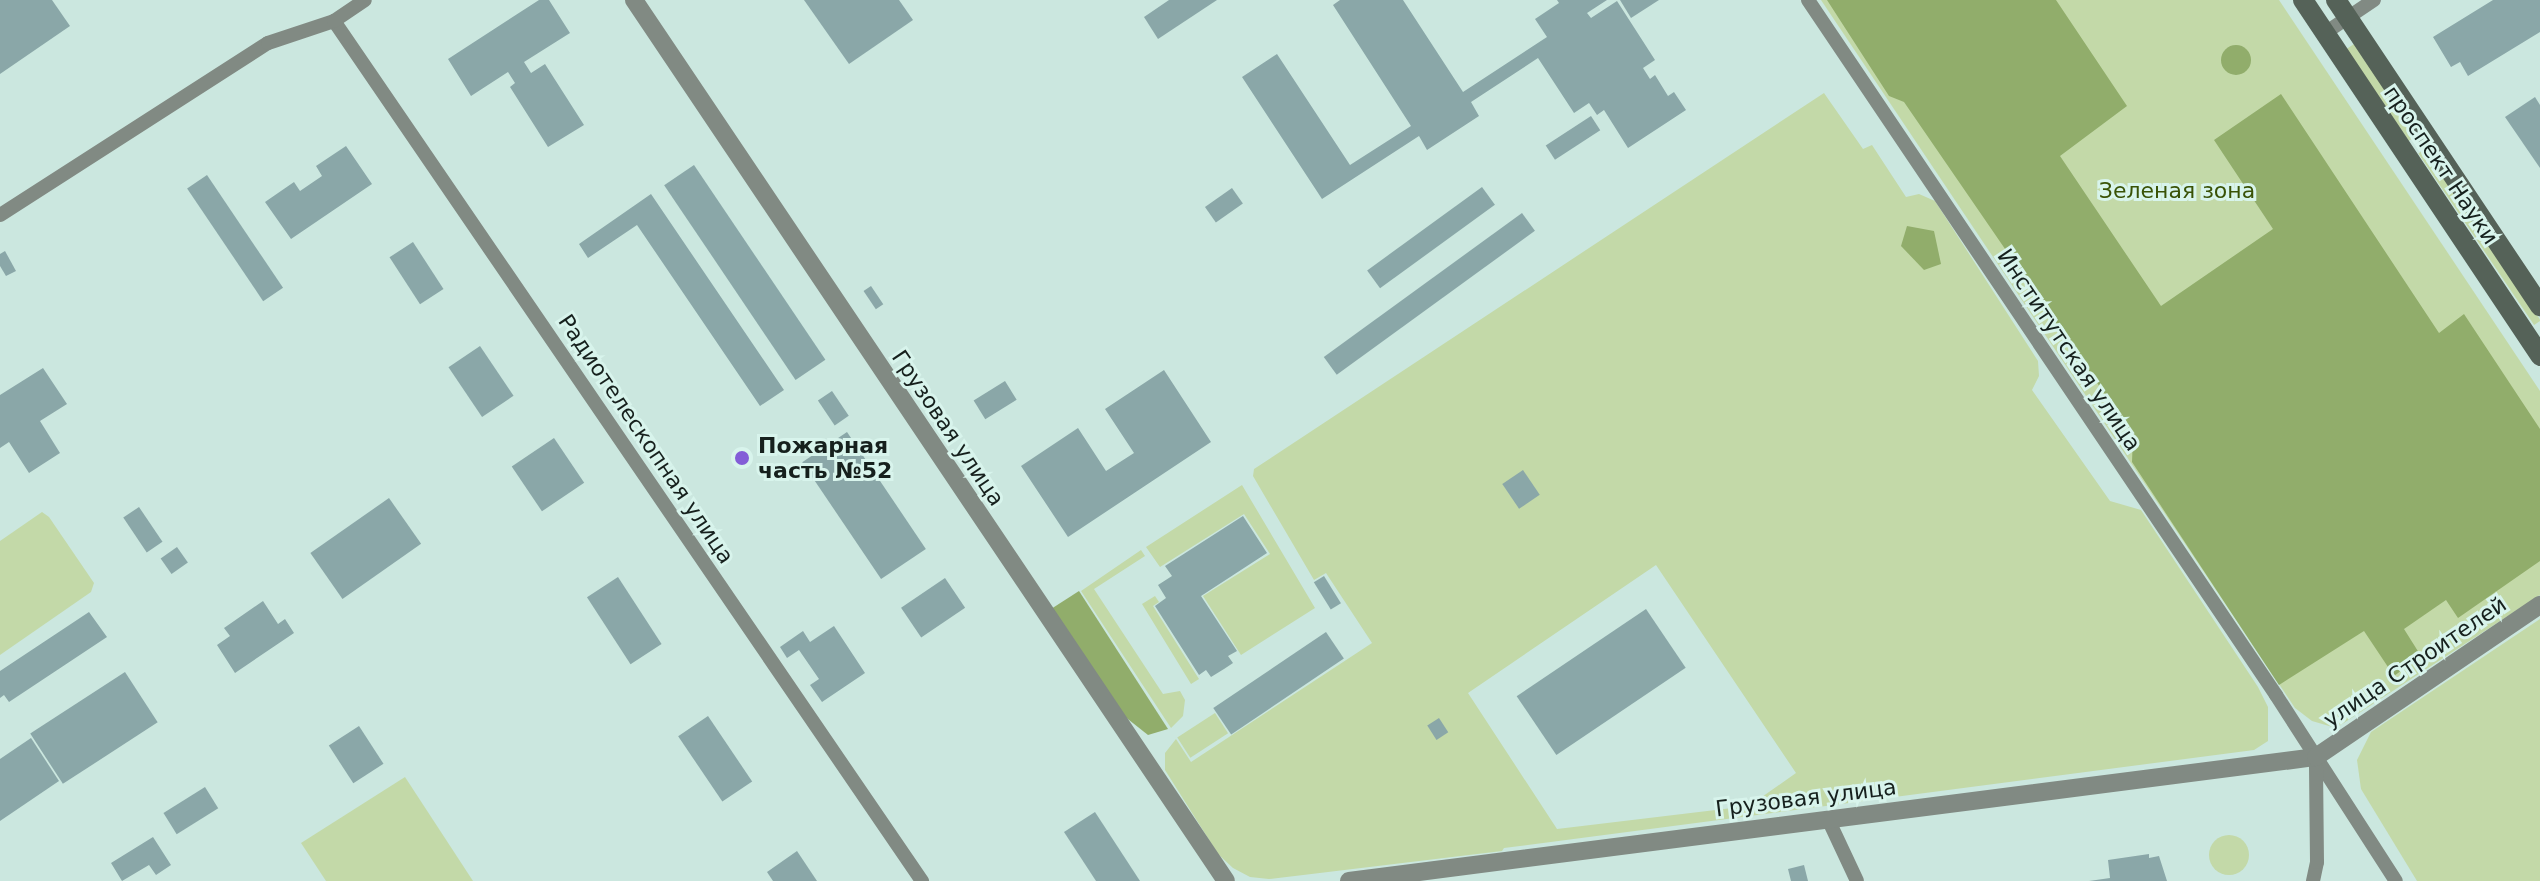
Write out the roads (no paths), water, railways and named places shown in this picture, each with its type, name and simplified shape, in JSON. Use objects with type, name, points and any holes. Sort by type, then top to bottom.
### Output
[{"type":"main road","name":"проспект Науки","points":[[2303,0],[2540,356]]},
{"type":"main road","name":"проспект Науки","points":[[2336,0],[2540,306]]},
{"type":"street","points":[[0,215],[268,43],[334,21],[365,0]]},
{"type":"street","name":"Грузовая улица","points":[[634,0],[1226,881]]},
{"type":"street","name":"Институтская улица","points":[[1808,0],[2295,723],[2396,881]]},
{"type":"street","points":[[2325,33],[2374,0]]},
{"type":"street","name":"Радиотелескопная улица","points":[[334,21],[922,881]]},
{"type":"street","name":"улица Строителей","points":[[2316,759],[2540,608]]},
{"type":"street","points":[[2313,881],[2317,862],[2316,759]]},
{"type":"street","name":"Грузовая улица","points":[[1349,881],[2316,759]]},
{"type":"street","points":[[1828,819],[1857,881]]},
{"type":"place","name":"Пожарная часть №52","points":[[742,458]]},
{"type":"park label","name":"Зеленая зона","points":[[2177,191]]}]
